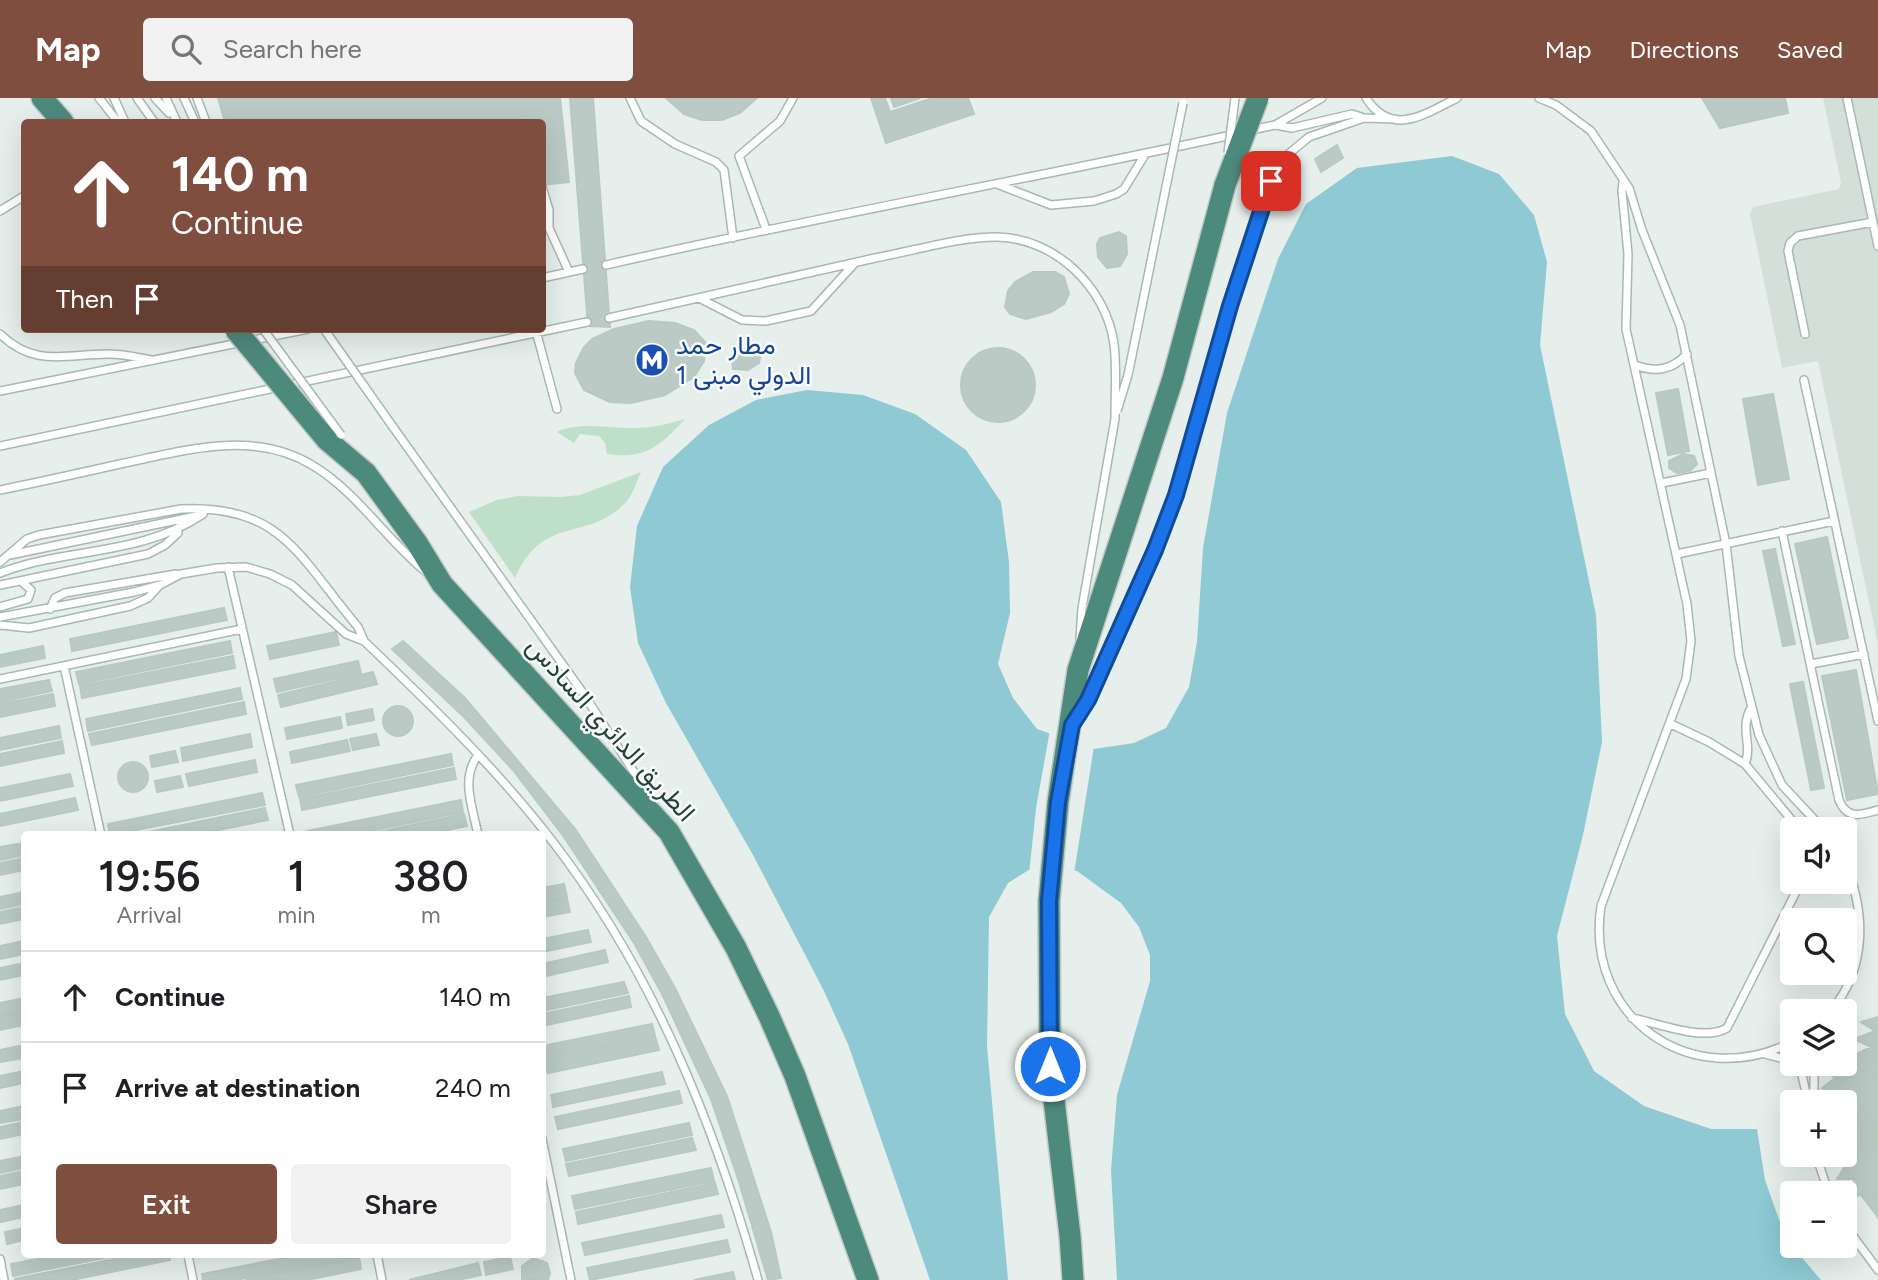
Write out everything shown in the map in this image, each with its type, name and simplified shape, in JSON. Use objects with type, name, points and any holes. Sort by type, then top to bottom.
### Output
[{"type":"highway","points":[[42,98],[60,119]]},
{"type":"highway","points":[[1073,1280],[1050,1066],[1049,901],[1058,802],[1078,670],[1173,378],[1225,185],[1258,98]]},
{"type":"highway","name":"الطريق الدائري السادس","points":[[239,333],[366,473],[418,543],[442,584],[669,832],[736,948],[769,1017],[795,1076],[868,1280]]},
{"type":"highway","points":[[1070,1236],[1080,1280]]},
{"type":"lane","points":[[99,98],[116,119]]},
{"type":"lane","points":[[114,98],[124,119]]},
{"type":"lane","points":[[138,98],[152,119]]},
{"type":"lane","points":[[155,98],[175,119]]},
{"type":"lane","points":[[166,98],[175,119]]},
{"type":"lane","points":[[184,98],[194,119]]},
{"type":"lane","points":[[197,98],[205,119]]},
{"type":"lane","points":[[630,98],[641,121],[675,144],[716,162],[724,170],[733,238]]},
{"type":"lane","points":[[766,229],[739,156],[780,121],[793,98]]},
{"type":"lane","points":[[1225,185],[1235,98]]},
{"type":"lane","points":[[606,265],[766,229],[900,205],[1275,125],[1322,98]]},
{"type":"lane","points":[[1366,98],[1381,114],[1394,119]]},
{"type":"lane","points":[[1435,109],[1444,98]]},
{"type":"lane","points":[[1275,125],[1292,128],[1352,114],[1364,118],[1409,120],[1457,98]]},
{"type":"lane","points":[[1539,98],[1574,117],[1591,131],[1616,165],[1623,182],[1629,188],[1642,230],[1673,304],[1687,354],[1726,544],[1739,656],[1751,708],[1774,772],[1790,796],[1811,817]]},
{"type":"lane","points":[[1847,98],[1878,246]]},
{"type":"lane","points":[[1078,670],[1082,608],[1115,419],[1128,375],[1184,100]]},
{"type":"lane","points":[[1070,732],[1088,700],[1155,550],[1176,495],[1230,306],[1277,169],[1297,146],[1309,137],[1364,118]]},
{"type":"lane","points":[[996,184],[1051,205],[1094,201],[1116,194],[1124,188],[1146,153]]},
{"type":"lane","points":[[1623,182],[1628,254],[1626,318],[1662,483],[1691,641],[1686,679],[1671,724],[1607,886],[1597,929],[1604,970],[1617,1000],[1631,1017],[1657,1038],[1679,1050],[1728,1058],[1765,1054],[1780,1047]]},
{"type":"lane","points":[[0,212],[21,197]]},
{"type":"lane","points":[[546,200],[549,228]]},
{"type":"lane","points":[[1805,334],[1788,251],[1790,243],[1798,236],[1873,222]]},
{"type":"lane","points":[[546,225],[569,272]]},
{"type":"lane","points":[[609,318],[875,258],[969,240],[998,237],[1027,242],[1066,262],[1092,288],[1110,325],[1115,357],[1115,419]]},
{"type":"lane","points":[[699,298],[742,320],[753,323],[766,321],[811,310],[854,264]]},
{"type":"lane","points":[[546,277],[583,269]]},
{"type":"lane","points":[[546,329],[587,322]]},
{"type":"lane","points":[[265,333],[334,438]]},
{"type":"lane","points":[[0,391],[289,333]]},
{"type":"lane","points":[[327,333],[583,693],[649,793],[669,832]]},
{"type":"lane","points":[[0,446],[527,333]]},
{"type":"lane","points":[[537,333],[557,408]]},
{"type":"lane","points":[[1,335],[19,350],[41,356],[106,354],[155,361]]},
{"type":"lane","points":[[1635,365],[1660,370],[1679,363],[1687,354]]},
{"type":"lane","points":[[1804,380],[1878,721]]},
{"type":"lane","points":[[0,490],[209,445],[262,448],[312,465],[336,483],[406,555],[442,584]]},
{"type":"lane","points":[[1662,483],[1711,473]]},
{"type":"lane","points":[[3,559],[27,539],[39,535],[181,509],[245,515],[260,521],[285,537],[358,627],[365,641],[478,755],[544,831]]},
{"type":"lane","points":[[0,585],[148,554],[165,545],[183,528],[207,512]]},
{"type":"lane","points":[[3,559],[207,512]]},
{"type":"lane","points":[[1676,554],[1834,521]]},
{"type":"lane","points":[[0,573],[146,541],[183,528]]},
{"type":"lane","points":[[1782,531],[1841,806],[1845,811],[1858,816],[1878,810]]},
{"type":"lane","points":[[50,609],[55,598],[65,593],[229,567],[257,570],[282,579],[302,593],[346,634],[365,641]]},
{"type":"lane","points":[[229,567],[289,831]]},
{"type":"lane","points":[[0,617],[160,585],[181,573]]},
{"type":"lane","points":[[0,607],[28,599],[31,590],[20,581]]},
{"type":"lane","points":[[0,625],[29,628],[130,606],[148,598],[160,585]]},
{"type":"lane","points":[[0,679],[242,629]]},
{"type":"lane","points":[[1811,664],[1864,654]]},
{"type":"lane","points":[[64,666],[100,831]]},
{"type":"lane","points":[[1745,764],[1748,753],[1744,726],[1751,708]]},
{"type":"lane","points":[[1671,724],[1709,741],[1745,764],[1789,817]]},
{"type":"lane","points":[[477,831],[468,778],[470,767],[478,755]]},
{"type":"lane","points":[[546,834],[574,871],[613,932],[659,1012],[692,1082],[720,1155],[758,1280]]},
{"type":"lane","points":[[1631,1017],[1706,1034],[1721,1032],[1727,1028],[1795,894]]},
{"type":"lane","points":[[1838,999],[1854,972],[1859,949],[1856,894]]},
{"type":"lane","points":[[1765,1054],[1780,1059]]},
{"type":"lane","points":[[546,1158],[571,1280]]},
{"type":"lane","points":[[1857,1242],[1878,1270]]},
{"type":"lane","points":[[189,1258],[193,1280]]},
{"type":"lane","points":[[378,1258],[382,1280]]},
{"type":"lane","points":[[0,1259],[4,1280]]},
{"type":"shaded area","points":[[1823,98],[1878,98],[1878,645],[1818,361],[1782,368],[1750,214],[1753,207],[1839,189],[1841,182]]},
{"type":"green space","points":[[685,419],[660,443],[632,455],[607,454],[605,443],[599,436],[580,434],[574,443],[557,432],[586,426],[648,427]]},
{"type":"green space","points":[[641,472],[627,501],[612,514],[539,544],[515,578],[469,512],[497,500],[517,496],[580,495]]},
{"type":"water","points":[[1452,156],[1499,174],[1534,215],[1547,262],[1540,345],[1596,615],[1602,742],[1583,835],[1557,936],[1565,1014],[1594,1071],[1644,1106],[1711,1129],[1757,1129],[1765,1180],[1780,1222],[1780,1258],[1802,1258],[1821,1280],[1117,1280],[1111,1170],[1117,1095],[1150,981],[1150,955],[1139,927],[1121,903],[1077,871],[1038,864],[1008,883],[989,917],[987,1046],[1008,1280],[930,1280],[848,1044],[823,989],[753,855],[666,703],[638,643],[630,587],[637,526],[663,467],[709,425],[756,400],[807,390],[863,395],[915,414],[966,450],[1001,502],[1009,562],[1010,613],[998,664],[1013,698],[1037,729],[1094,749],[1134,743],[1166,728],[1189,687],[1197,642],[1203,548],[1227,413],[1278,259],[1306,204],[1357,168]]},
{"type":"pier","points":[[1050,730],[1094,746],[1074,874],[1039,868],[1029,874],[1036,808]]},
{"type":"building","points":[[218,98],[560,98],[569,182],[546,185],[546,119],[224,119]]},
{"type":"building","points":[[570,98],[593,98],[610,327],[588,326]]},
{"type":"building","points":[[666,98],[757,98],[740,113],[722,120],[702,120],[684,114]]},
{"type":"building","points":[[871,98],[885,98],[890,112],[933,98],[968,98],[974,114],[886,143]]},
{"type":"building","points":[[891,98],[920,98],[894,107]]},
{"type":"building","points":[[1702,98],[1785,98],[1788,113],[1720,128]]},
{"type":"building","points":[[1337,145],[1343,158],[1321,172],[1315,159]]},
{"type":"building","points":[[1119,232],[1126,236],[1127,254],[1120,266],[1107,268],[1098,257],[1097,244],[1100,238]]},
{"type":"building","points":[[1033,272],[1055,272],[1064,277],[1069,294],[1064,304],[1051,312],[1026,319],[1010,314],[1005,307],[1008,291],[1015,282]]},
{"type":"building","points":[[649,321],[675,323],[694,330],[706,343],[704,361],[694,377],[665,395],[631,403],[610,402],[584,390],[575,373],[576,363],[584,347],[592,339],[614,329]]},
{"type":"building","points":[[747,348],[758,349],[761,353],[759,363],[748,370],[733,369],[732,359]]},
{"type":"building","points":[[991,348],[1005,348],[1019,354],[1029,364],[1035,385],[1033,399],[1019,416],[1005,422],[991,422],[977,416],[967,406],[961,392],[961,378],[967,364],[977,354]]},
{"type":"building","points":[[1678,389],[1689,451],[1668,455],[1656,393]]},
{"type":"building","points":[[1773,394],[1789,479],[1758,485],[1743,399]]},
{"type":"building","points":[[1683,454],[1694,456],[1697,464],[1690,471],[1677,473],[1669,468],[1669,461]]},
{"type":"building","points":[[1827,537],[1848,638],[1817,644],[1795,544]]},
{"type":"building","points":[[1775,549],[1795,644],[1783,646],[1763,551]]},
{"type":"building","points":[[224,608],[227,620],[72,651],[70,639]]},
{"type":"building","points":[[336,632],[339,645],[270,659],[267,646]]},
{"type":"building","points":[[230,641],[232,653],[79,684],[76,672]]},
{"type":"building","points":[[403,641],[465,698],[576,830],[646,937],[675,988],[727,1096],[771,1232],[781,1278],[768,1280],[711,1099],[662,994],[634,943],[564,837],[513,770],[464,717],[392,649]]},
{"type":"building","points":[[43,646],[45,658],[0,667],[0,655]]},
{"type":"building","points":[[233,656],[235,668],[82,698],[80,686]]},
{"type":"building","points":[[358,661],[361,673],[277,692],[274,679]]},
{"type":"building","points":[[1856,670],[1878,794],[1847,800],[1822,676]]},
{"type":"building","points":[[373,672],[377,684],[281,707],[278,695]]},
{"type":"building","points":[[49,680],[52,691],[0,702],[0,689]]},
{"type":"building","points":[[1803,682],[1824,788],[1811,790],[1790,684]]},
{"type":"building","points":[[240,688],[242,699],[88,731],[86,719]]},
{"type":"building","points":[[53,694],[55,706],[0,717],[0,704]]},
{"type":"building","points":[[244,702],[246,714],[92,745],[89,734]]},
{"type":"building","points":[[398,706],[404,707],[412,715],[412,727],[404,735],[398,736],[392,735],[384,727],[383,721],[384,715],[392,707]]},
{"type":"building","points":[[372,709],[374,720],[348,725],[346,714]]},
{"type":"building","points":[[340,717],[342,728],[287,739],[285,728]]},
{"type":"building","points":[[59,726],[61,738],[0,750],[0,738]]},
{"type":"building","points":[[250,734],[252,747],[183,761],[181,748]]},
{"type":"building","points":[[376,734],[379,745],[353,750],[350,739]]},
{"type":"building","points":[[347,740],[350,751],[292,763],[290,752]]},
{"type":"building","points":[[62,741],[64,753],[0,766],[0,754]]},
{"type":"building","points":[[175,751],[178,762],[152,767],[150,756]]},
{"type":"building","points":[[451,754],[453,765],[299,797],[296,785]]},
{"type":"building","points":[[255,760],[257,772],[189,786],[186,774]]},
{"type":"building","points":[[133,762],[139,763],[147,771],[147,783],[139,791],[133,792],[127,791],[119,783],[118,777],[119,771],[127,763]]},
{"type":"building","points":[[454,768],[456,779],[302,810],[300,799]]},
{"type":"building","points":[[70,774],[73,786],[0,801],[0,788]]},
{"type":"building","points":[[180,776],[183,787],[157,792],[155,781]]},
{"type":"building","points":[[262,793],[265,805],[131,831],[109,831],[108,824]]},
{"type":"building","points":[[75,798],[78,810],[0,826],[0,814]]},
{"type":"building","points":[[461,800],[463,812],[370,831],[307,831]]},
{"type":"building","points":[[265,808],[268,820],[214,831],[153,831]]},
{"type":"building","points":[[464,814],[467,826],[444,831],[383,831]]},
{"type":"building","points":[[21,844],[21,856],[0,860],[0,847]]},
{"type":"building","points":[[21,859],[21,871],[0,875],[0,863]]},
{"type":"building","points":[[564,884],[567,897],[546,901],[546,887]]},
{"type":"building","points":[[21,893],[21,905],[0,909],[0,897]]},
{"type":"building","points":[[567,899],[570,912],[546,916],[546,903]]},
{"type":"building","points":[[21,908],[21,920],[0,924],[0,912]]},
{"type":"building","points":[[588,930],[591,942],[546,951],[546,938]]},
{"type":"building","points":[[21,942],[21,955],[0,959],[0,946]]},
{"type":"building","points":[[605,950],[608,962],[546,976],[546,963]]},
{"type":"building","points":[[21,964],[21,976],[0,980],[0,968]]},
{"type":"building","points":[[624,982],[628,993],[546,1010],[546,997]]},
{"type":"building","points":[[629,996],[631,1007],[546,1025],[546,1013]]},
{"type":"building","points":[[21,999],[21,1011],[0,1015],[0,1003]]},
{"type":"building","points":[[21,1013],[21,1026],[0,1030],[0,1017]]},
{"type":"building","points":[[1878,1017],[1878,1217],[1861,1195],[1857,1196],[1855,1179],[1837,1179],[1844,1167],[1857,1167],[1857,1090],[1822,1088],[1835,1078],[1832,1076],[1857,1076],[1857,1054],[1871,1047],[1857,1040],[1857,1038],[1875,1031],[1861,1022]]},
{"type":"building","points":[[652,1024],[655,1036],[546,1059],[546,1045]]},
{"type":"building","points":[[655,1036],[659,1050],[548,1073],[546,1059]]},
{"type":"building","points":[[21,1046],[21,1058],[0,1062],[0,1050]]},
{"type":"building","points":[[21,1072],[21,1084],[0,1088],[0,1076]]},
{"type":"building","points":[[662,1072],[665,1084],[553,1107],[551,1095]]},
{"type":"building","points":[[679,1091],[682,1103],[558,1129],[555,1117]]},
{"type":"building","points":[[21,1107],[21,1120],[0,1123],[0,1111]]},
{"type":"building","points":[[21,1123],[21,1135],[0,1139],[0,1127]]},
{"type":"building","points":[[689,1123],[692,1135],[566,1161],[563,1149]]},
{"type":"building","points":[[692,1138],[696,1150],[569,1176],[566,1164]]},
{"type":"building","points":[[21,1157],[21,1169],[0,1173],[0,1161]]},
{"type":"building","points":[[711,1168],[714,1181],[575,1209],[572,1196]]},
{"type":"building","points":[[21,1172],[21,1185],[0,1189],[0,1176]]},
{"type":"building","points":[[715,1183],[718,1194],[578,1224],[576,1212]]},
{"type":"building","points":[[21,1206],[21,1218],[1,1222],[0,1210]]},
{"type":"building","points":[[721,1215],[724,1227],[585,1255],[582,1243]]},
{"type":"building","points":[[21,1229],[21,1241],[7,1244],[5,1232]]},
{"type":"building","points":[[727,1240],[730,1252],[590,1280],[587,1268]]},
{"type":"building","points":[[42,1258],[104,1258],[13,1276],[11,1264]]},
{"type":"building","points":[[120,1258],[170,1260],[72,1280],[14,1279]]},
{"type":"building","points":[[284,1258],[344,1258],[236,1280],[203,1280],[202,1274]]},
{"type":"building","points":[[354,1258],[359,1258],[361,1269],[307,1280],[245,1280]]},
{"type":"building","points":[[510,1258],[513,1269],[486,1275],[484,1262]]},
{"type":"building","points":[[533,1258],[547,1263],[550,1273],[548,1280],[522,1279],[522,1266]]},
{"type":"building","points":[[478,1263],[481,1275],[458,1280],[409,1280]]},
{"type":"building","points":[[733,1272],[735,1280],[694,1280]]},
{"type":"place","name":"مطار حمد الدولي مبنى 1","points":[[652,360]]},
{"type":"route","points":[[1050,1066],[1049,901],[1058,802],[1072,725],[1088,700],[1155,550],[1176,495],[1230,306],[1271,181]]}]
